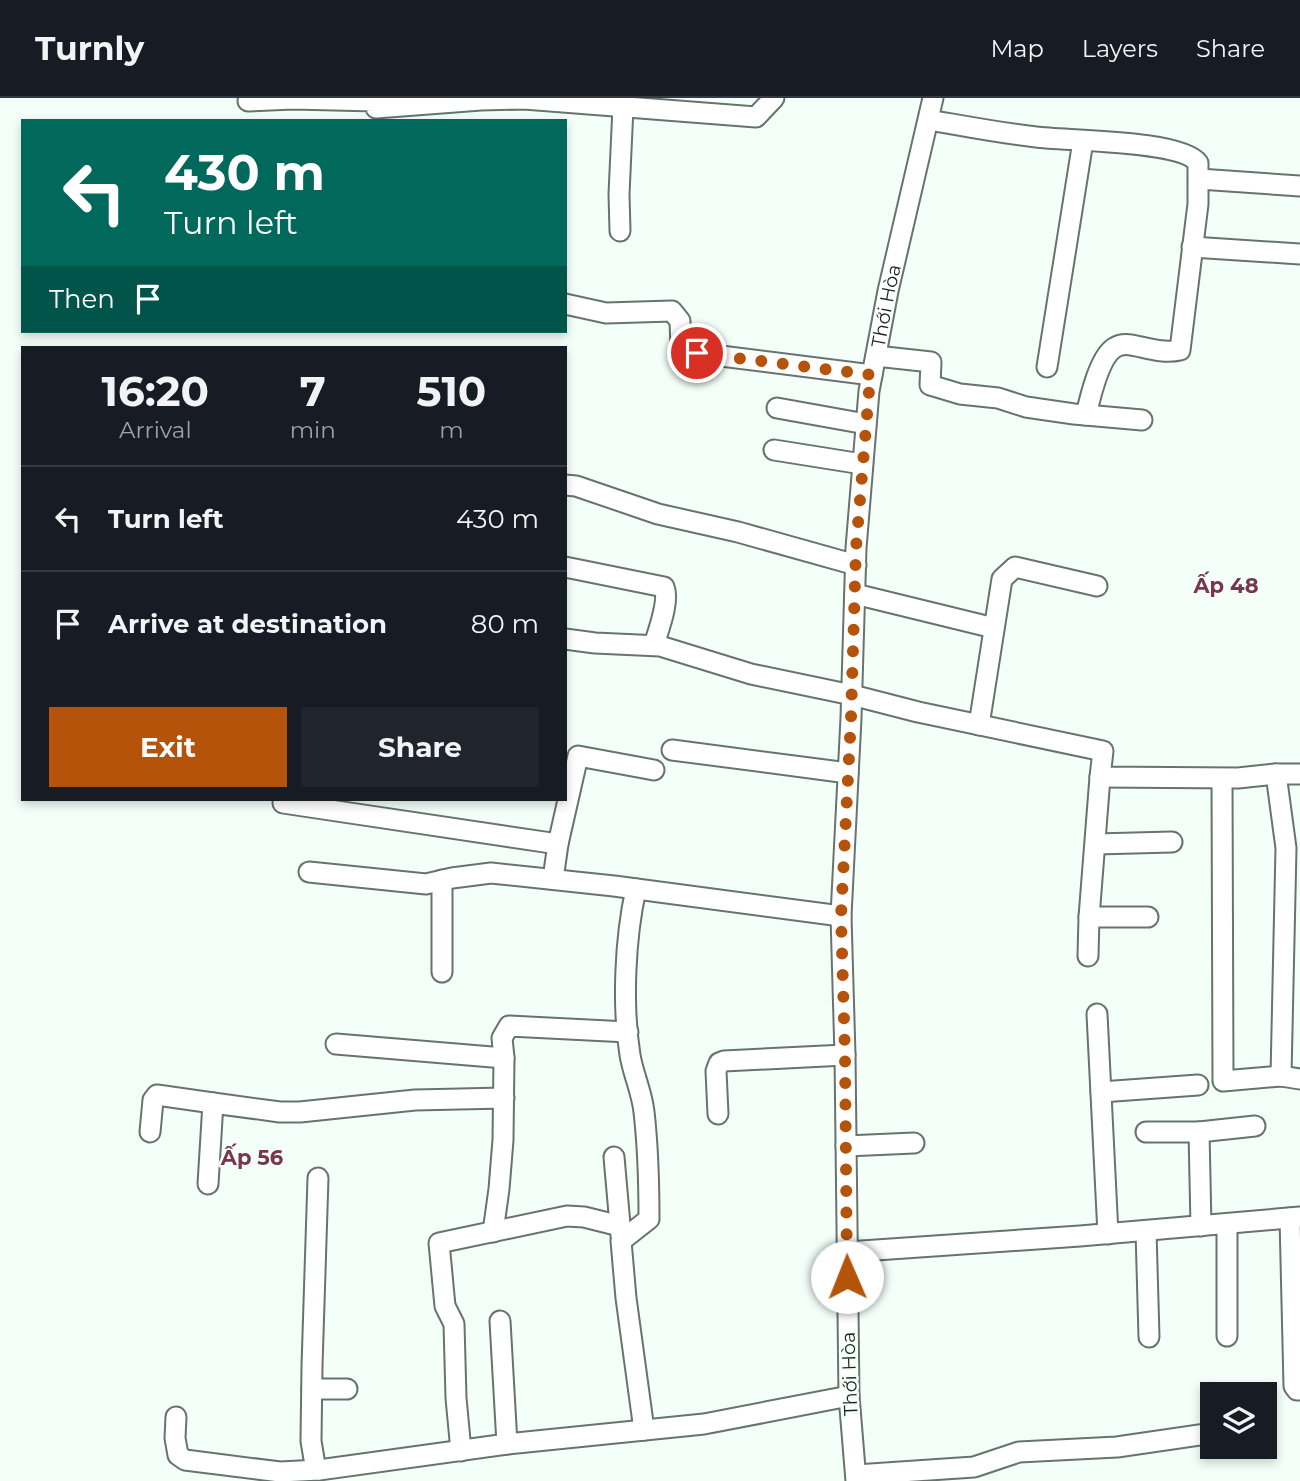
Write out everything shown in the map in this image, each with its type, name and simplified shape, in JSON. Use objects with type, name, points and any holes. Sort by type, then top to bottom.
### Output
[{"type":"street","points":[[248,102],[293,99],[376,101],[375,115],[481,99],[524,99],[623,107],[681,105],[757,117],[774,98]]},
{"type":"street","name":"Thới Hòa","points":[[856,1478],[849,1396],[841,916],[856,548],[862,464],[874,365],[888,291],[933,98]]},
{"type":"street","points":[[620,231],[623,107]]},
{"type":"street","points":[[929,120],[1035,137],[1162,148],[1192,157],[1198,163],[1198,204],[1180,350],[1164,351],[1129,344],[1114,348],[1096,379],[1086,415]]},
{"type":"street","points":[[1047,367],[1083,141]]},
{"type":"street","points":[[1199,179],[1300,186]]},
{"type":"street","points":[[1192,247],[1300,254]]},
{"type":"street","points":[[567,304],[606,313],[672,311],[680,321],[681,349],[697,353],[874,365],[932,362],[930,384],[960,394],[998,398],[1026,407],[1142,420]]},
{"type":"street","points":[[777,408],[866,425]]},
{"type":"street","points":[[774,450],[862,464]]},
{"type":"street","points":[[567,485],[658,513],[856,565]]},
{"type":"street","points":[[979,724],[1002,579],[1015,566],[1097,586]]},
{"type":"street","points":[[567,567],[664,587],[667,593],[654,645]]},
{"type":"street","points":[[855,594],[994,628]]},
{"type":"street","points":[[567,639],[635,646],[654,645],[751,674],[1103,751],[1088,956]]},
{"type":"street","points":[[672,750],[848,773]]},
{"type":"street","points":[[568,789],[578,757],[654,770]]},
{"type":"street","points":[[1223,779],[1223,1081],[1291,1077],[1286,848],[1276,774]]},
{"type":"street","points":[[1100,777],[1223,779],[1300,774]]},
{"type":"street","points":[[553,880],[566,801]]},
{"type":"street","points":[[283,803],[558,844]]},
{"type":"street","points":[[1096,844],[1172,842]]},
{"type":"street","points":[[309,872],[426,884],[491,873],[841,916]]},
{"type":"street","points":[[442,880],[442,972]]},
{"type":"street","points":[[461,1451],[454,1324],[445,1306],[439,1243],[567,1216],[584,1217],[621,1233],[649,1219],[644,1109],[630,1056],[628,1032],[629,918],[636,889]]},
{"type":"street","points":[[1090,918],[1148,918]]},
{"type":"street","points":[[1097,1014],[1108,1234]]},
{"type":"street","points":[[494,1232],[504,1098],[502,1038],[509,1027],[628,1032]]},
{"type":"street","points":[[336,1044],[504,1058]]},
{"type":"street","points":[[718,1114],[716,1071],[719,1063],[845,1055]]},
{"type":"street","points":[[1101,1092],[1198,1085]]},
{"type":"street","points":[[150,1132],[153,1100],[157,1096],[280,1112],[415,1100],[504,1098]]},
{"type":"street","points":[[208,1184],[214,1103]]},
{"type":"street","points":[[1146,1132],[1199,1132],[1255,1126]]},
{"type":"street","points":[[1199,1132],[1201,1226]]},
{"type":"street","points":[[846,1146],[914,1143]]},
{"type":"street","points":[[614,1157],[626,1298],[645,1430]]},
{"type":"street","points":[[317,1178],[311,1441],[315,1465],[320,1470]]},
{"type":"street","points":[[847,1252],[1108,1234],[1295,1217],[1294,1386],[1300,1390]]},
{"type":"street","points":[[1227,1224],[1227,1336]]},
{"type":"street","points":[[1146,1231],[1149,1337]]},
{"type":"street","points":[[500,1321],[507,1444]]},
{"type":"street","points":[[312,1389],[347,1390]]},
{"type":"street","points":[[176,1417],[175,1438],[178,1455],[185,1460],[280,1472],[320,1470],[507,1444],[704,1424],[849,1396]]},
{"type":"street","points":[[856,1478],[974,1467],[1019,1452],[1117,1447],[1200,1435]]},
{"type":"district","name":"Ấp 48","points":[[1226,586]]},
{"type":"district","name":"Ấp 56","points":[[252,1158]]},
{"type":"route","points":[[697,353],[872,375],[856,548],[841,916],[847,1277]]}]
